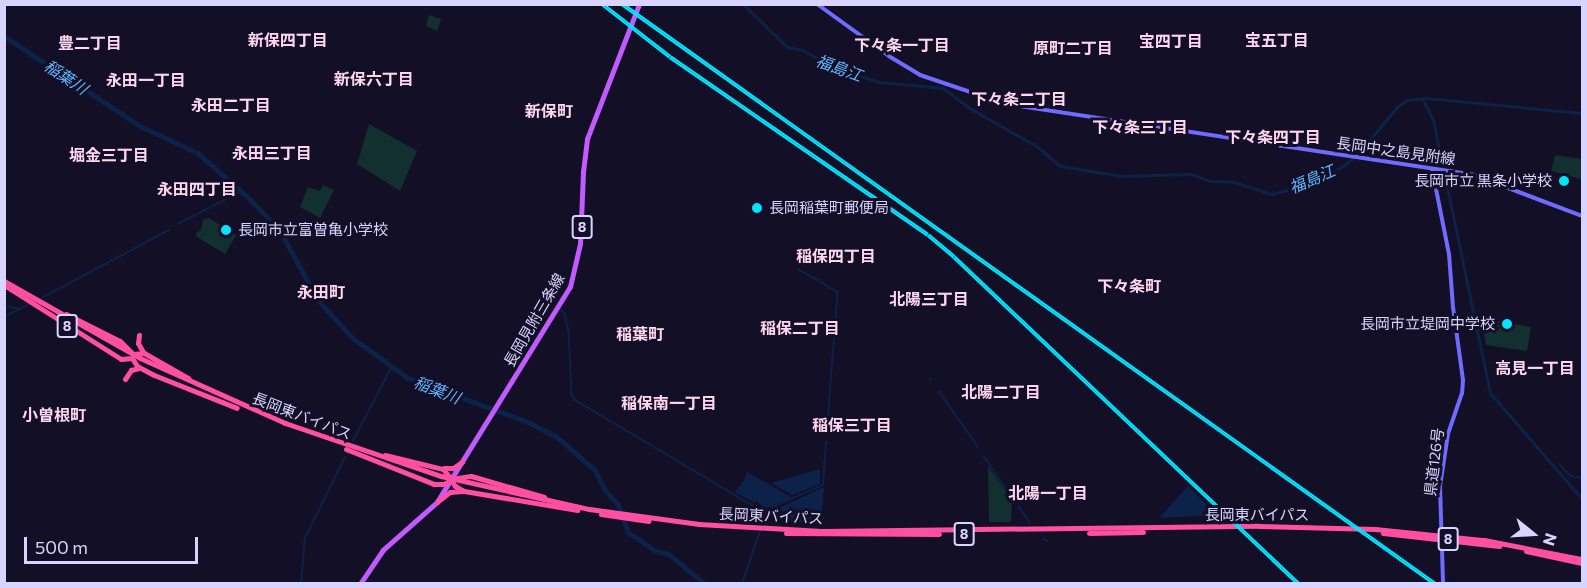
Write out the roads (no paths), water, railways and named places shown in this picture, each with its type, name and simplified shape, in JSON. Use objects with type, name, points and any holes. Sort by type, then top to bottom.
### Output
[{"type":"highway","name":"長岡東バイパス","points":[[6,283],[119,346],[145,365],[250,412],[348,449],[464,486],[611,516],[760,530],[892,535],[1311,528],[1442,536],[1582,561]]},
{"type":"highway","name":"8","points":[[6,283],[120,359],[132,358],[145,365]]},
{"type":"highway","points":[[119,346],[132,344],[138,338],[138,343],[144,353]]},
{"type":"highway","name":"8","points":[[119,346],[133,354],[144,353],[259,413]]},
{"type":"highway","points":[[120,359],[125,363],[126,376],[133,369],[145,365]]},
{"type":"highway","name":"長岡東バイパス","points":[[145,365],[348,449]]},
{"type":"highway","points":[[348,449],[436,467],[453,468],[463,461]]},
{"type":"highway","points":[[348,449],[430,483],[438,489],[436,502]]},
{"type":"highway","points":[[463,461],[463,471],[471,476],[598,510]]},
{"type":"highway","points":[[436,467],[447,471],[455,486],[464,486]]},
{"type":"highway","points":[[430,483],[440,484],[471,476]]},
{"type":"highway","name":"長岡東バイパス","points":[[464,486],[637,516],[760,530]]},
{"type":"highway","points":[[436,502],[464,486]]},
{"type":"main road","name":"長岡中之島見附線","points":[[817,4],[920,75],[1013,105],[1442,170],[1494,180],[1582,216]]},
{"type":"main road","name":"長岡見附三条線","points":[[463,461],[574,276],[582,224],[583,172],[587,139],[630,33],[638,7]]},
{"type":"main road","name":"県道126号","points":[[1432,169],[1449,254],[1453,307],[1463,380],[1444,457],[1440,486],[1443,584]]},
{"type":"main road","name":"8","points":[[360,584],[383,550],[436,502],[463,461]]},
{"type":"water","points":[[820,469],[820,484],[792,495],[771,483]]},
{"type":"water","points":[[747,472],[791,497],[765,509],[757,501],[755,503],[735,492],[745,479]]},
{"type":"water","points":[[1188,486],[1217,515],[1160,518],[1160,517]]},
{"type":"water","points":[[824,487],[821,523],[792,522],[782,512],[775,510]]},
{"type":"water","points":[[749,506],[764,514],[762,520],[745,519]]},
{"type":"waterway","name":"福島江","points":[[743,4],[787,47],[802,50],[839,70],[880,82],[943,88],[971,109],[1038,147],[1060,166],[1121,176],[1191,174],[1210,181],[1234,182],[1272,194],[1316,182],[1343,166],[1358,154],[1397,107],[1407,100],[1426,98],[1582,113]]},
{"type":"waterway","name":"稲葉川","points":[[4,36],[142,127],[192,150]]},
{"type":"waterway","name":"福島江","points":[[1423,100],[1433,120],[1490,393],[1582,499]]},
{"type":"waterway","name":"稲葉川","points":[[197,152],[250,199],[280,230],[318,300],[353,338],[408,378],[528,422],[556,436],[595,470],[605,490],[618,504],[628,532],[656,551],[669,554],[705,584]]},
{"type":"waterway","points":[[178,224],[242,191]]},
{"type":"waterway","points":[[42,298],[169,230]]},
{"type":"waterway","points":[[798,269],[838,292],[827,435]]},
{"type":"waterway","points":[[4,317],[30,304]]},
{"type":"waterway","points":[[4,306],[21,309]]},
{"type":"waterway","points":[[561,309],[565,314],[569,331],[572,394],[575,400],[764,512]]},
{"type":"waterway","points":[[353,441],[392,366]]},
{"type":"waterway","points":[[939,391],[979,448]]},
{"type":"waterway","points":[[762,526],[772,507],[823,485],[826,442]]},
{"type":"waterway","points":[[984,456],[1015,502]]},
{"type":"waterway","points":[[301,584],[305,538],[345,457]]},
{"type":"waterway","points":[[1560,465],[1571,476],[1582,478]]},
{"type":"waterway","points":[[1019,506],[1030,523]]},
{"type":"waterway","points":[[742,584],[760,531]]},
{"type":"waterway","points":[[1043,539],[1048,541]]},
{"type":"railway","points":[[602,4],[670,57],[928,235],[1299,584]]},
{"type":"railway","points":[[622,4],[1435,584]]},
{"type":"place","name":"長岡市立 黒条小学校","points":[[1564,181]]},
{"type":"place","name":"長岡稲葉町郵便局","points":[[757,208]]},
{"type":"place","name":"長岡市立富曽亀小学校","points":[[226,230]]},
{"type":"place","name":"長岡市立堤岡中学校","points":[[1507,324]]},
{"type":"district","name":"新保四丁目","points":[[288,40]]},
{"type":"district","name":"宝五丁目","points":[[1277,40]]},
{"type":"district","name":"宝四丁目","points":[[1171,41]]},
{"type":"district","name":"豊二丁目","points":[[90,43]]},
{"type":"district","name":"下々条一丁目","points":[[902,45]]},
{"type":"district","name":"原町二丁目","points":[[1073,48]]},
{"type":"district","name":"新保六丁目","points":[[374,79]]},
{"type":"district","name":"永田一丁目","points":[[146,80]]},
{"type":"district","name":"下々条二丁目","points":[[1019,99]]},
{"type":"district","name":"永田二丁目","points":[[231,105]]},
{"type":"district","name":"新保町","points":[[549,111]]},
{"type":"district","name":"下々条三丁目","points":[[1140,127]]},
{"type":"district","name":"下々条四丁目","points":[[1273,137]]},
{"type":"district","name":"永田三丁目","points":[[272,153]]},
{"type":"district","name":"堀金三丁目","points":[[109,155]]},
{"type":"district","name":"永田四丁目","points":[[197,189]]},
{"type":"district","name":"稲保四丁目","points":[[836,256]]},
{"type":"district","name":"下々条町","points":[[1129,286]]},
{"type":"district","name":"永田町","points":[[321,292]]},
{"type":"district","name":"北陽三丁目","points":[[929,299]]},
{"type":"district","name":"稲保二丁目","points":[[800,328]]},
{"type":"district","name":"稲葉町","points":[[640,334]]},
{"type":"district","name":"高見一丁目","points":[[1535,368]]},
{"type":"district","name":"北陽二丁目","points":[[1001,392]]},
{"type":"district","name":"稲保南一丁目","points":[[669,403]]},
{"type":"district","name":"小曽根町","points":[[54,415]]},
{"type":"district","name":"稲保三丁目","points":[[852,425]]},
{"type":"district","name":"北陽一丁目","points":[[1048,493]]}]
